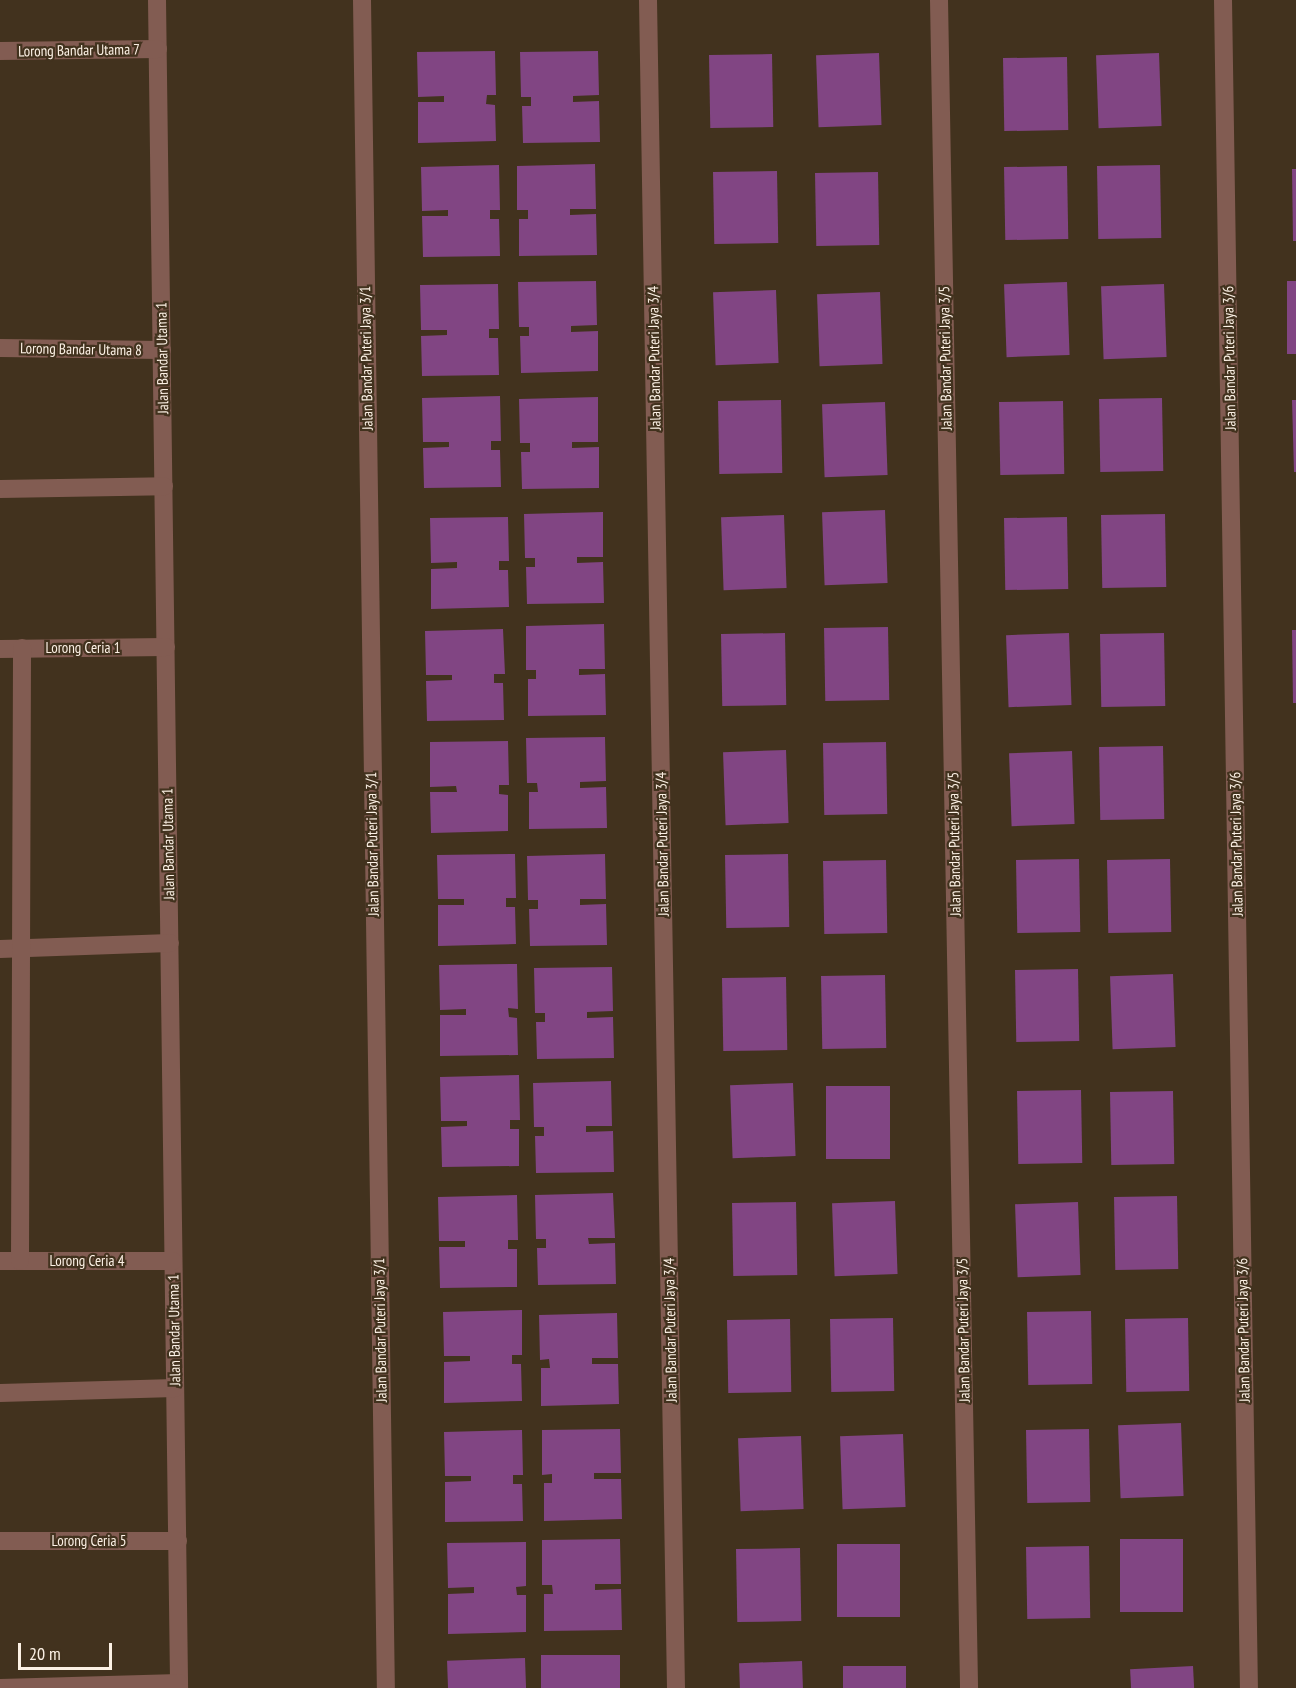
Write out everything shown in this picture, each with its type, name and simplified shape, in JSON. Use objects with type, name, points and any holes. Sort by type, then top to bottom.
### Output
[{"type":"street","name":"Jalan Bandar Utama 1","points":[[157,0],[179,1686]]},
{"type":"street","name":"Jalan Bandar Puteri Jaya 3/1","points":[[362,0],[387,1688]]},
{"type":"street","name":"Jalan Bandar Puteri Jaya 3/4","points":[[648,0],[676,1688]]},
{"type":"street","name":"Jalan Bandar Puteri Jaya 3/5","points":[[939,0],[969,1688]]},
{"type":"street","name":"Jalan Bandar Puteri Jaya 3/6","points":[[1223,0],[1248,1688]]},
{"type":"street","name":"Lorong Bandar Utama 7","points":[[0,51],[158,49]]},
{"type":"street","name":"Lorong Bandar Utama 8","points":[[0,348],[162,350]]},
{"type":"street","points":[[0,489],[164,486]]},
{"type":"street","name":"Lorong Ceria 1","points":[[0,649],[166,647]]},
{"type":"street","points":[[20,1261],[22,648]]},
{"type":"street","points":[[0,949],[170,943]]},
{"type":"street","name":"Lorong Ceria 4","points":[[0,1261],[174,1261]]},
{"type":"street","points":[[0,1394],[175,1388]]},
{"type":"street","name":"Lorong Ceria 5","points":[[0,1541],[178,1541]]},
{"type":"street","points":[[0,1688],[179,1686]]},
{"type":"building","points":[[495,51],[496,95],[487,95],[486,104],[495,105],[496,141],[418,143],[418,102],[444,102],[444,96],[418,97],[417,52]]},
{"type":"building","points":[[598,51],[599,95],[573,96],[573,102],[599,101],[600,142],[523,143],[522,106],[531,106],[531,97],[521,97],[520,52]]},
{"type":"building","points":[[879,53],[882,125],[819,127],[816,55]]},
{"type":"building","points":[[1159,53],[1162,126],[1099,128],[1096,55]]},
{"type":"building","points":[[772,54],[773,127],[710,128],[709,55]]},
{"type":"building","points":[[1067,57],[1068,130],[1004,131],[1003,58]]},
{"type":"building","points":[[595,164],[596,209],[570,209],[570,215],[596,214],[597,255],[519,256],[519,219],[528,219],[528,210],[517,210],[517,166]]},
{"type":"building","points":[[499,165],[500,210],[490,210],[490,219],[499,219],[500,256],[423,257],[422,216],[448,216],[448,210],[422,211],[421,167]]},
{"type":"building","points":[[1160,165],[1161,238],[1098,239],[1097,166]]},
{"type":"building","points":[[1067,166],[1068,239],[1005,240],[1004,167]]},
{"type":"building","points":[[1292,169],[1296,169],[1296,241],[1293,241]]},
{"type":"building","points":[[777,171],[778,243],[714,244],[713,172]]},
{"type":"building","points":[[878,172],[879,245],[816,246],[815,173]]},
{"type":"building","points":[[596,281],[597,325],[571,326],[571,332],[598,331],[598,371],[521,373],[520,336],[529,336],[529,327],[519,327],[518,282]]},
{"type":"building","points":[[1287,281],[1296,281],[1296,354],[1287,354]]},
{"type":"building","points":[[1067,282],[1070,355],[1007,357],[1004,284]]},
{"type":"building","points":[[498,284],[499,329],[489,329],[489,338],[498,338],[499,375],[422,376],[421,336],[447,335],[447,330],[421,330],[420,285]]},
{"type":"building","points":[[1164,284],[1167,357],[1104,359],[1101,286]]},
{"type":"building","points":[[776,290],[779,363],[716,365],[713,292]]},
{"type":"building","points":[[880,292],[883,364],[820,366],[817,294]]},
{"type":"building","points":[[500,396],[501,441],[491,441],[491,450],[500,450],[501,487],[424,488],[423,448],[449,447],[449,442],[423,442],[422,398]]},
{"type":"building","points":[[598,397],[598,442],[572,442],[572,448],[599,447],[599,488],[522,489],[521,452],[530,452],[530,443],[520,443],[519,399]]},
{"type":"building","points":[[1162,398],[1163,471],[1100,472],[1099,399]]},
{"type":"building","points":[[781,400],[782,473],[719,474],[718,401]]},
{"type":"building","points":[[1292,400],[1296,400],[1296,472],[1294,472]]},
{"type":"building","points":[[1063,401],[1064,474],[1000,475],[999,402]]},
{"type":"building","points":[[885,402],[888,475],[825,477],[822,404]]},
{"type":"building","points":[[885,510],[888,583],[825,585],[822,512]]},
{"type":"building","points":[[603,512],[603,557],[577,557],[577,563],[603,562],[604,603],[527,604],[526,567],[535,567],[535,558],[525,558],[524,514]]},
{"type":"building","points":[[1165,514],[1166,587],[1102,588],[1101,515]]},
{"type":"building","points":[[784,515],[787,588],[724,590],[721,517]]},
{"type":"building","points":[[508,517],[509,561],[499,561],[499,570],[508,570],[509,607],[431,609],[431,569],[457,568],[457,562],[431,563],[430,518]]},
{"type":"building","points":[[1067,517],[1068,589],[1005,590],[1004,518]]},
{"type":"building","points":[[604,624],[605,669],[579,669],[579,675],[605,674],[606,715],[528,716],[528,679],[536,679],[536,670],[526,670],[526,626]]},
{"type":"building","points":[[888,627],[889,700],[825,701],[824,628]]},
{"type":"building","points":[[503,629],[505,674],[494,674],[494,683],[503,683],[504,720],[427,721],[426,681],[452,680],[452,675],[426,675],[425,631]]},
{"type":"building","points":[[1292,630],[1296,630],[1296,703],[1293,703]]},
{"type":"building","points":[[785,633],[786,705],[722,706],[721,634]]},
{"type":"building","points":[[1069,633],[1072,705],[1009,707],[1006,635]]},
{"type":"building","points":[[1164,633],[1165,706],[1101,707],[1100,634]]},
{"type":"building","points":[[605,737],[606,781],[580,782],[580,788],[606,787],[607,828],[529,829],[529,792],[538,792],[537,783],[527,783],[526,738]]},
{"type":"building","points":[[508,741],[509,785],[499,785],[499,794],[508,795],[508,831],[431,833],[430,792],[457,792],[456,786],[430,787],[430,742]]},
{"type":"building","points":[[886,742],[887,814],[824,815],[823,743]]},
{"type":"building","points":[[1163,746],[1164,819],[1100,820],[1099,747]]},
{"type":"building","points":[[786,750],[789,823],[726,825],[723,752]]},
{"type":"building","points":[[1072,751],[1075,824],[1012,826],[1009,753]]},
{"type":"building","points":[[515,854],[516,898],[506,898],[506,907],[515,907],[516,944],[438,946],[438,905],[464,905],[464,899],[438,899],[437,855]]},
{"type":"building","points":[[605,854],[606,899],[580,899],[580,905],[606,904],[607,945],[530,946],[529,909],[538,909],[538,900],[528,900],[527,856]]},
{"type":"building","points":[[788,854],[789,927],[726,928],[725,855]]},
{"type":"building","points":[[1079,859],[1080,932],[1017,933],[1016,860]]},
{"type":"building","points":[[1170,859],[1171,932],[1108,933],[1107,860]]},
{"type":"building","points":[[886,860],[887,933],[824,934],[823,861]]},
{"type":"building","points":[[517,964],[518,1009],[508,1008],[509,1017],[517,1018],[518,1055],[440,1056],[440,1015],[466,1015],[466,1009],[440,1010],[439,965]]},
{"type":"building","points":[[612,967],[613,1011],[587,1012],[587,1018],[613,1017],[614,1058],[537,1059],[536,1022],[545,1022],[545,1013],[535,1013],[534,968]]},
{"type":"building","points":[[1078,969],[1079,1041],[1016,1042],[1015,970]]},
{"type":"building","points":[[1173,974],[1176,1047],[1113,1049],[1110,976]]},
{"type":"building","points":[[885,975],[886,1048],[822,1049],[821,976]]},
{"type":"building","points":[[786,977],[787,1050],[723,1051],[722,978]]},
{"type":"building","points":[[519,1075],[520,1120],[510,1120],[510,1129],[519,1129],[519,1166],[442,1167],[441,1127],[467,1126],[467,1121],[441,1121],[440,1077]]},
{"type":"building","points":[[611,1081],[612,1126],[586,1126],[586,1132],[613,1131],[614,1172],[536,1173],[535,1136],[544,1136],[544,1127],[534,1127],[533,1083]]},
{"type":"building","points":[[793,1083],[796,1156],[733,1158],[730,1085]]},
{"type":"building","points":[[826,1086],[890,1086],[890,1159],[826,1159]]},
{"type":"building","points":[[1081,1090],[1082,1163],[1018,1164],[1017,1091]]},
{"type":"building","points":[[1173,1091],[1174,1164],[1111,1165],[1110,1092]]},
{"type":"building","points":[[613,1193],[615,1238],[588,1238],[589,1244],[615,1243],[616,1284],[538,1285],[537,1248],[546,1248],[546,1239],[536,1239],[535,1195]]},
{"type":"building","points":[[517,1195],[518,1240],[508,1240],[508,1249],[517,1249],[517,1287],[440,1288],[439,1247],[465,1247],[465,1241],[439,1241],[438,1197]]},
{"type":"building","points":[[1177,1196],[1178,1269],[1115,1270],[1114,1197]]},
{"type":"building","points":[[895,1201],[898,1274],[835,1276],[832,1203]]},
{"type":"building","points":[[796,1202],[797,1275],[733,1276],[732,1203]]},
{"type":"building","points":[[1078,1202],[1081,1275],[1018,1277],[1015,1204]]},
{"type":"building","points":[[522,1310],[522,1355],[512,1355],[512,1364],[521,1364],[522,1401],[444,1403],[444,1362],[470,1361],[470,1356],[444,1356],[443,1312]]},
{"type":"building","points":[[1091,1311],[1092,1384],[1028,1385],[1027,1312]]},
{"type":"building","points":[[617,1313],[618,1358],[592,1358],[592,1364],[618,1364],[619,1404],[541,1406],[541,1368],[550,1368],[549,1359],[540,1360],[539,1315]]},
{"type":"building","points":[[893,1318],[894,1391],[831,1392],[830,1319]]},
{"type":"building","points":[[1188,1318],[1189,1391],[1126,1392],[1125,1319]]},
{"type":"building","points":[[790,1319],[791,1392],[728,1393],[727,1320]]},
{"type":"building","points":[[1181,1423],[1184,1496],[1121,1498],[1118,1425]]},
{"type":"building","points":[[620,1429],[621,1473],[594,1473],[594,1479],[621,1479],[622,1519],[544,1521],[544,1483],[552,1483],[552,1474],[542,1475],[542,1430]]},
{"type":"building","points":[[1089,1429],[1090,1502],[1027,1503],[1026,1430]]},
{"type":"building","points":[[522,1430],[523,1475],[513,1475],[513,1484],[522,1484],[523,1521],[445,1522],[445,1482],[471,1481],[471,1476],[445,1476],[444,1432]]},
{"type":"building","points":[[903,1434],[906,1507],[843,1509],[840,1436]]},
{"type":"building","points":[[801,1436],[804,1509],[741,1511],[738,1438]]},
{"type":"building","points":[[620,1539],[621,1584],[595,1584],[595,1590],[621,1589],[622,1630],[544,1631],[544,1594],[553,1594],[552,1585],[542,1585],[542,1540]]},
{"type":"building","points":[[1120,1539],[1183,1539],[1183,1612],[1120,1612]]},
{"type":"building","points":[[526,1542],[526,1586],[516,1587],[517,1595],[526,1595],[526,1632],[448,1634],[448,1594],[474,1593],[474,1587],[448,1588],[447,1543]]},
{"type":"building","points":[[837,1544],[900,1544],[900,1617],[837,1617]]},
{"type":"building","points":[[1089,1546],[1090,1618],[1027,1619],[1026,1547]]},
{"type":"building","points":[[800,1548],[801,1621],[737,1622],[736,1549]]},
{"type":"building","points":[[541,1655],[620,1655],[620,1688],[541,1688]]},
{"type":"building","points":[[525,1658],[526,1688],[448,1688],[447,1661]]},
{"type":"building","points":[[802,1661],[803,1688],[740,1688],[739,1663]]},
{"type":"building","points":[[843,1666],[906,1666],[906,1688],[843,1688]]},
{"type":"building","points":[[1193,1666],[1194,1688],[1131,1688],[1130,1669]]}]
